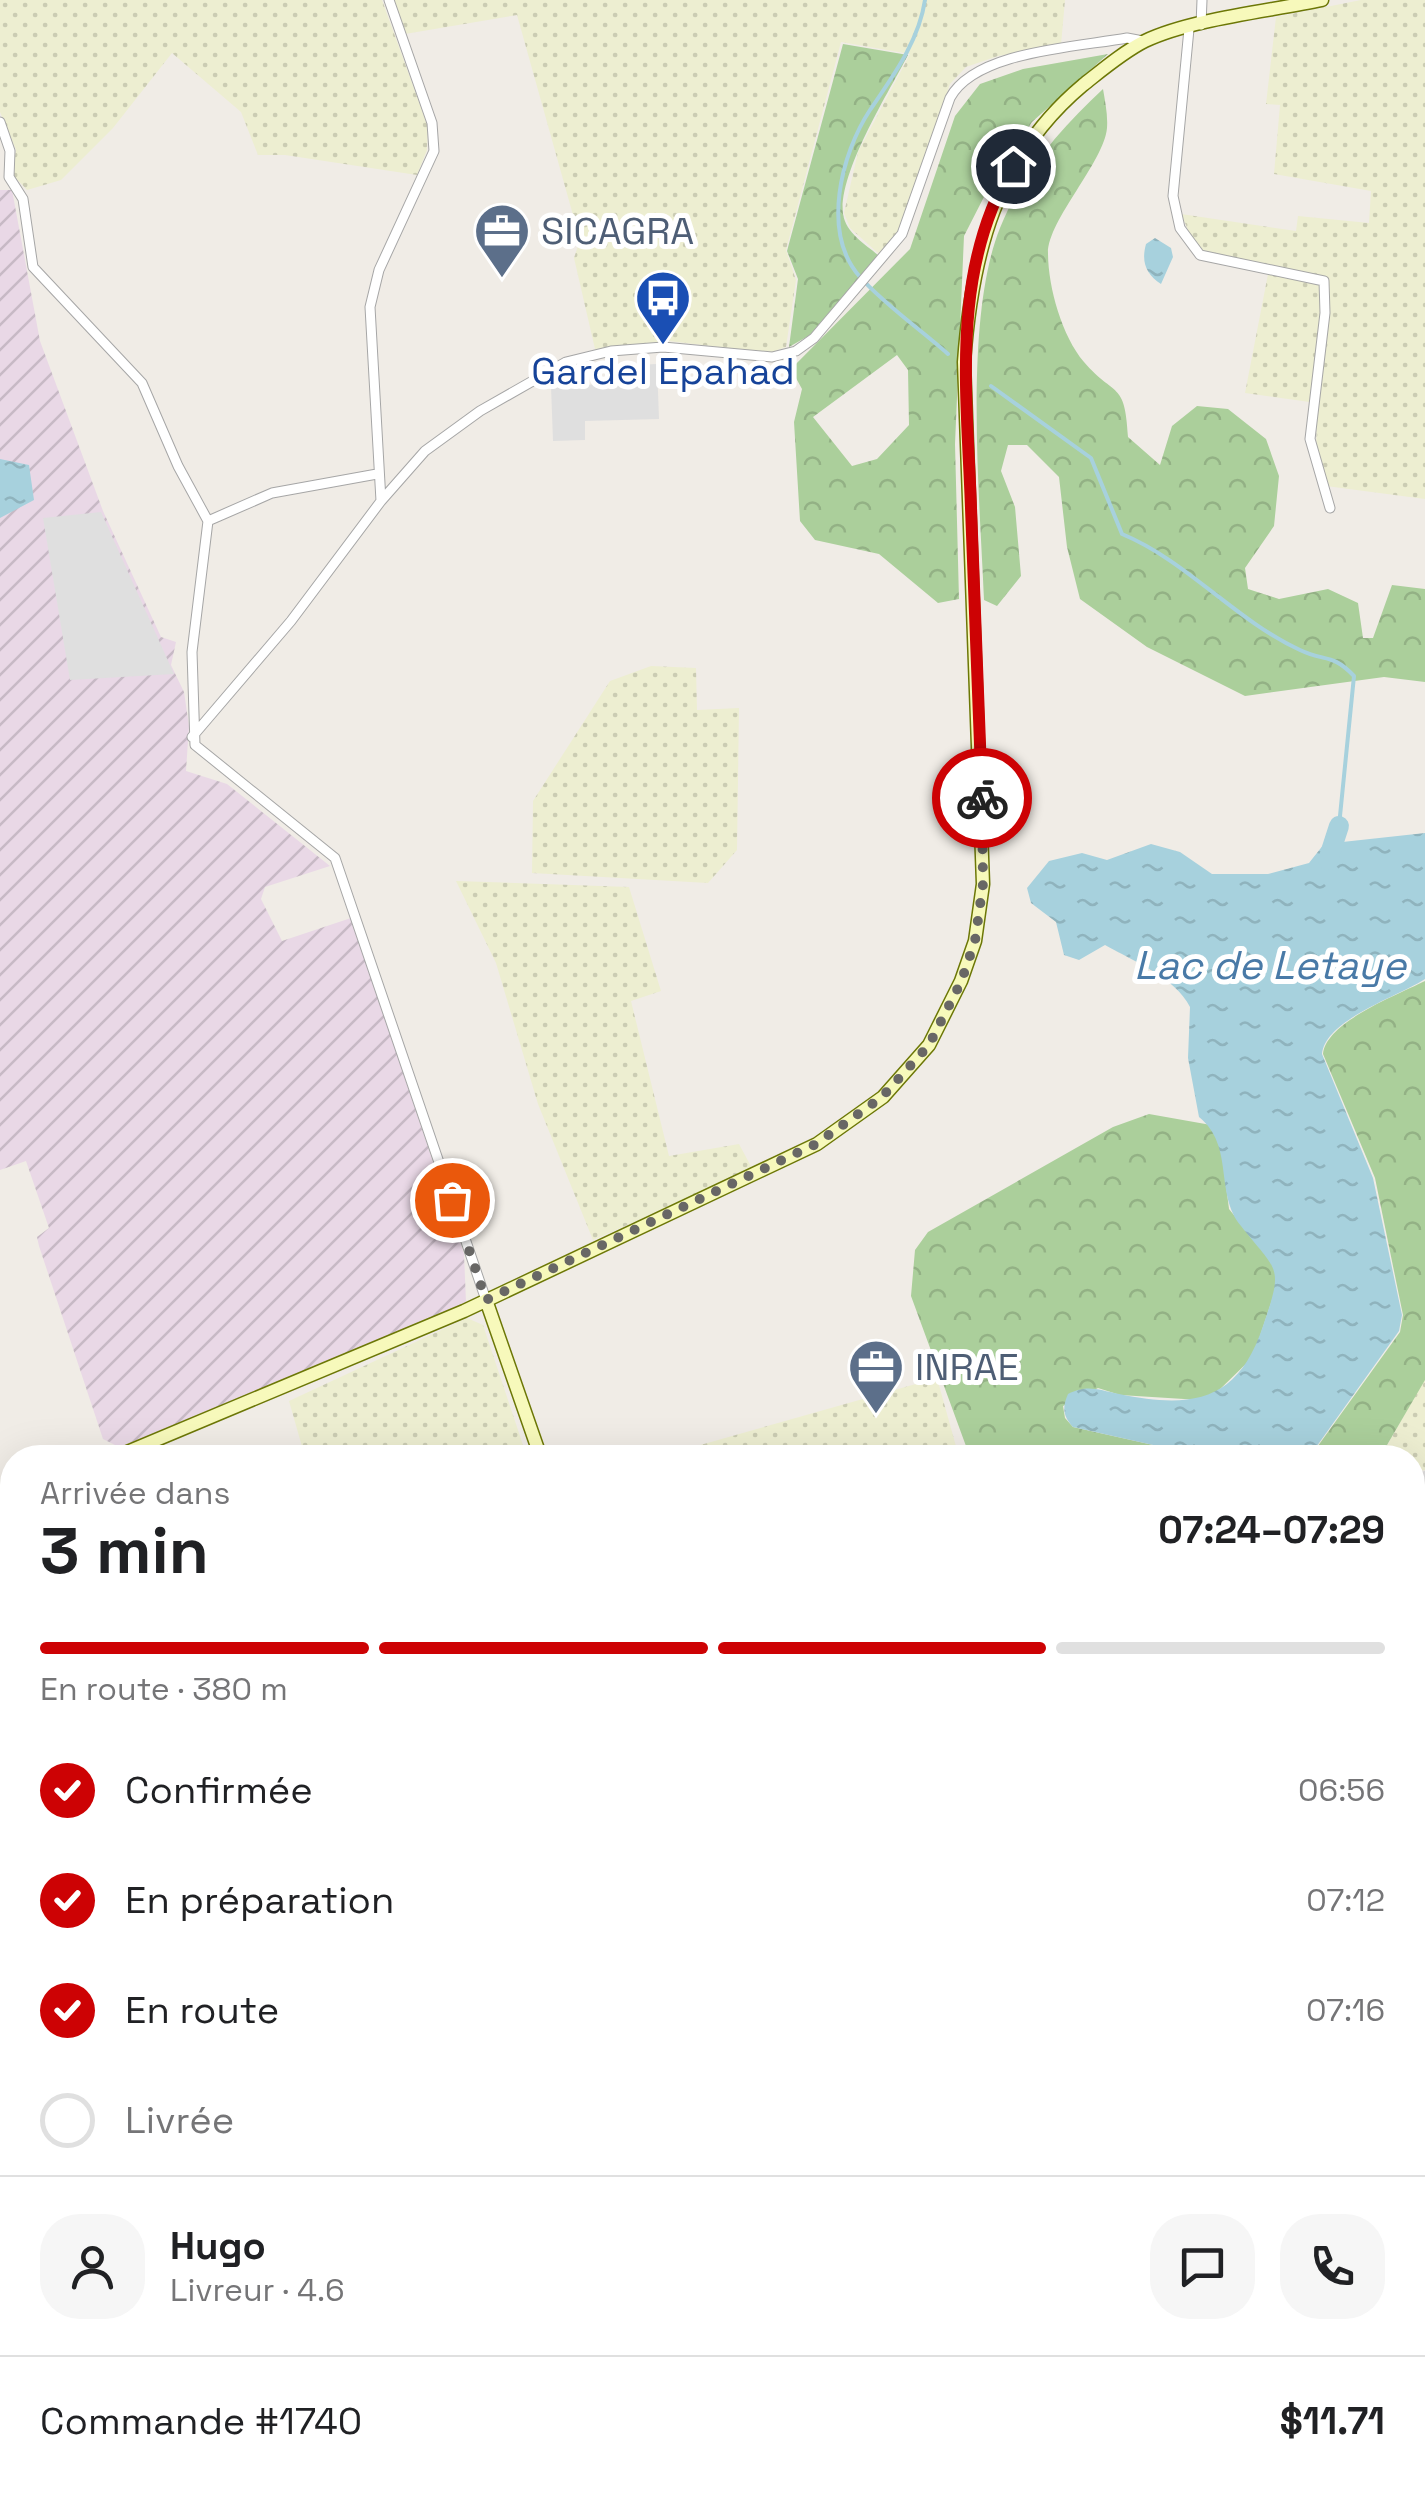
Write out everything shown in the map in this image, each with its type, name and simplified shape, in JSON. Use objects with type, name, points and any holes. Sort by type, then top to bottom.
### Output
[{"type":"main road","points":[[144,1445],[486,1300],[816,1144],[882,1097],[929,1045],[961,982],[975,941],[983,884],[964,362],[969,289],[980,238],[1000,188],[1026,144],[1068,98],[1145,41],[1322,0]]},
{"type":"main road","points":[[486,1300],[536,1445]]},
{"type":"street","points":[[381,501],[370,307],[379,270],[434,151],[432,124],[390,0]]},
{"type":"street","points":[[1202,0],[1195,27],[1174,213],[1200,256],[1324,281],[1325,312],[1310,438],[1330,508]]},
{"type":"street","points":[[192,737],[291,621],[381,501],[425,451],[480,411],[566,362],[611,350],[663,346],[772,357],[796,350],[814,338],[902,234],[950,98],[961,80],[1007,60],[1127,38],[1145,41]]},
{"type":"street","points":[[0,122],[10,151],[9,177],[23,199],[32,267],[142,382],[178,466],[208,521],[195,617],[192,737],[206,758],[336,858],[486,1300]]},
{"type":"street","points":[[208,521],[285,490],[378,474]]},
{"type":"shaded area","points":[[0,190],[12,190],[40,341],[103,511],[161,637],[176,642],[171,665],[184,692],[189,726],[186,771],[227,784],[330,866],[265,887],[261,899],[282,941],[351,918],[464,1254],[466,1302],[294,1379],[124,1445],[115,1445],[103,1439],[39,1246],[37,1237],[49,1228],[26,1161],[0,1170]]},
{"type":"shaded area","points":[[657,364],[659,419],[585,421],[585,440],[553,441],[551,386],[610,384],[610,366]]},
{"type":"shaded area","points":[[101,512],[174,674],[70,680],[43,518]]},
{"type":"green space","points":[[0,0],[382,0],[428,127],[427,150],[417,175],[285,155],[258,155],[241,112],[172,53],[113,128],[61,180],[27,190],[12,174],[16,150],[0,112]]},
{"type":"green space","points":[[394,0],[1065,0],[1061,45],[998,56],[966,67],[950,84],[900,229],[879,254],[850,228],[844,213],[858,152],[910,54],[841,42],[786,250],[796,280],[786,347],[769,353],[669,341],[595,349],[574,258],[580,240],[517,15],[405,34]]},
{"type":"green space","points":[[1361,0],[1425,0],[1425,499],[1326,486],[1316,461],[1317,403],[1245,393],[1269,269],[1197,250],[1181,214],[1296,231],[1298,216],[1369,223],[1371,191],[1274,174],[1280,105],[1266,104],[1276,17]]},
{"type":"green space","points":[[843,44],[908,55],[856,155],[844,197],[843,214],[848,227],[878,255],[810,335],[789,347],[798,279],[787,251]]},
{"type":"green space","points":[[1108,54],[1032,122],[988,189],[964,236],[955,444],[959,599],[938,603],[879,554],[815,540],[800,521],[794,422],[802,389],[791,369],[910,249],[955,116],[980,84],[1023,69]],"holes":[[[897,355],[908,370],[909,425],[877,459],[852,466],[813,417]]]},
{"type":"green space","points":[[1103,89],[1107,123],[1104,142],[1057,224],[1048,253],[1054,296],[1069,339],[1084,362],[1121,398],[1128,437],[1160,465],[1172,426],[1197,406],[1228,409],[1266,439],[1279,476],[1274,526],[1245,568],[1248,589],[1279,599],[1328,589],[1358,603],[1363,638],[1373,638],[1392,585],[1425,589],[1425,682],[1384,677],[1245,696],[1147,647],[1080,599],[1067,547],[1059,477],[1027,445],[1008,445],[1001,471],[1015,507],[1021,576],[997,606],[984,600],[977,411],[981,311],[989,266],[1000,228],[1031,170],[1057,136]]},
{"type":"green space","points":[[651,666],[696,668],[697,710],[739,708],[737,850],[708,883],[532,873],[533,801],[610,681]]},
{"type":"green space","points":[[456,881],[629,887],[661,991],[631,1001],[669,1156],[739,1144],[753,1170],[593,1240],[538,1104],[496,963]]},
{"type":"green space","points":[[1425,981],[1425,1380],[1387,1445],[1319,1445],[1400,1332],[1403,1315],[1375,1178],[1323,1054],[1336,1031],[1381,1002]]},
{"type":"green space","points":[[1149,1114],[1211,1125],[1221,1146],[1229,1209],[1275,1266],[1276,1288],[1253,1357],[1213,1396],[1200,1400],[1120,1395],[1098,1388],[1063,1406],[1065,1418],[1073,1427],[1153,1445],[966,1445],[911,1296],[915,1250],[928,1232],[1113,1127]]},
{"type":"green space","points":[[467,1318],[483,1325],[523,1445],[302,1445],[289,1401]]},
{"type":"green space","name":"INRAE","points":[[937,1378],[956,1445],[700,1445]]},
{"type":"green space","points":[[1425,1378],[1425,1445],[1387,1445]]},
{"type":"water","points":[[1155,238],[1171,248],[1173,257],[1161,284],[1148,272],[1144,256],[1146,244]]},
{"type":"water","points":[[0,459],[29,465],[34,500],[0,518]]},
{"type":"water","name":"Lac de Letaye","points":[[1425,833],[1425,979],[1364,1010],[1335,1030],[1322,1054],[1373,1178],[1402,1315],[1399,1331],[1318,1445],[1153,1445],[1073,1427],[1064,1408],[1068,1394],[1081,1389],[1169,1400],[1209,1394],[1226,1385],[1253,1351],[1275,1280],[1270,1262],[1233,1213],[1217,1142],[1199,1117],[1188,1058],[1190,1007],[1164,978],[1105,945],[1079,960],[1064,955],[1056,922],[1031,903],[1027,888],[1049,861],[1082,853],[1107,860],[1151,844],[1180,852],[1212,874],[1268,874],[1309,863],[1324,844]]},
{"type":"waterway","points":[[925,0],[911,44],[851,148],[839,194],[838,216],[848,259],[860,277],[948,354]]},
{"type":"waterway","points":[[991,386],[1091,458],[1122,534],[1168,559],[1276,638],[1334,661],[1354,676],[1339,826]]},
{"type":"waterway","points":[[1328,860],[1339,826]]},
{"type":"way so far","points":[[452,1200],[486,1300],[816,1144],[882,1097],[929,1045],[961,982],[975,941],[983,884],[982,798]]},
{"type":"place","name":"SICAGRA","points":[[502,280]]},
{"type":"place","name":"Gardel Epahad","points":[[663,347]]},
{"type":"place","name":"INRAE","points":[[876,1416]]},
{"type":"route","points":[[982,798],[964,362],[969,289],[980,238],[1013,166]]}]
